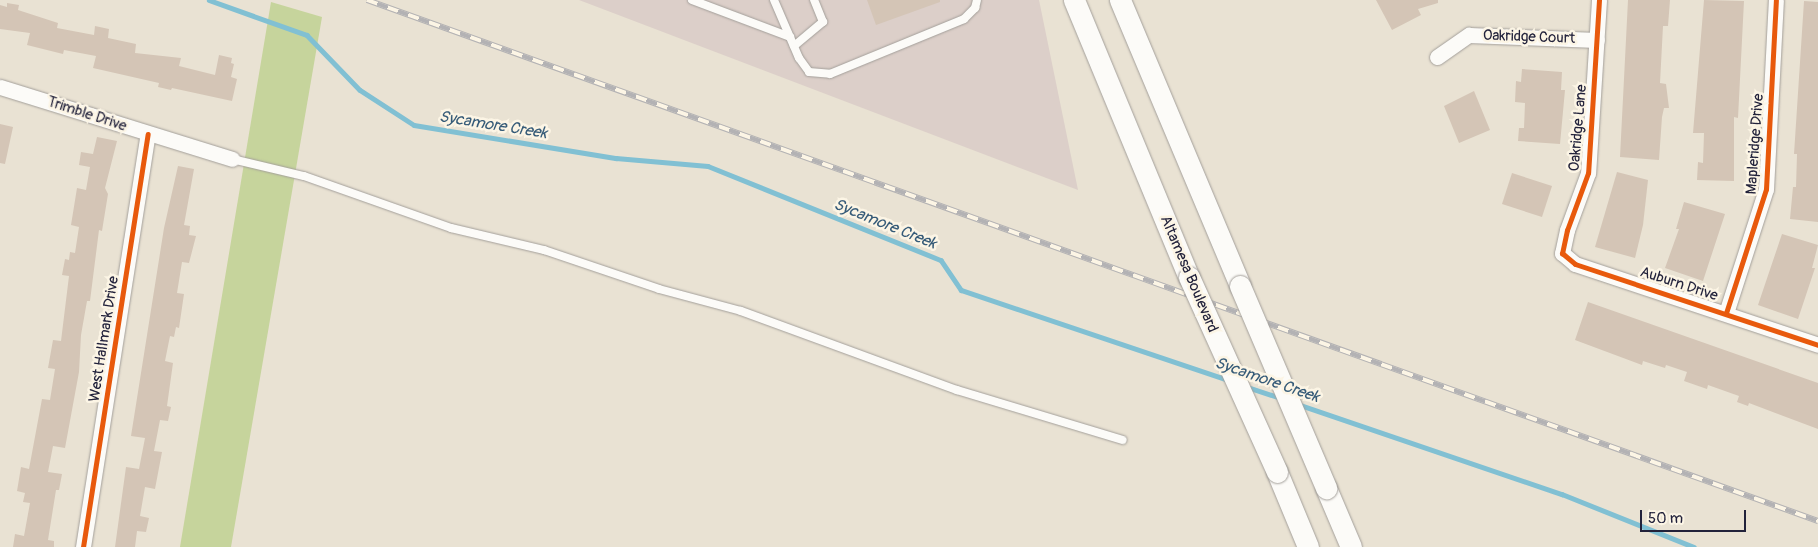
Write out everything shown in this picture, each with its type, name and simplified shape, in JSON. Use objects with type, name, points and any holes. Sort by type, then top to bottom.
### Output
[{"type":"main road","name":"Altamesa Boulevard","points":[[1074,0],[1189,277],[1308,547]]},
{"type":"main road","points":[[1120,0],[1351,547]]},
{"type":"street","name":"Oakridge Lane","points":[[1562,253],[1567,230],[1588,173],[1599,0]]},
{"type":"street","name":"Mapleridge Drive","points":[[1726,313],[1766,189],[1776,0]]},
{"type":"street","name":"Oakridge Court","points":[[1437,57],[1469,35],[1597,40]]},
{"type":"street","name":"Trimble Drive","points":[[0,87],[232,159]]},
{"type":"street","name":"West Hallmark Drive","points":[[83,547],[148,134]]},
{"type":"street","name":"Auburn Drive","points":[[1562,253],[1575,264],[1818,345]]},
{"type":"lane","points":[[692,0],[790,37]]},
{"type":"lane","points":[[774,0],[794,46],[809,72],[830,74],[964,20],[975,8],[977,0]]},
{"type":"lane","points":[[794,46],[823,22],[814,0]]},
{"type":"lane","points":[[232,159],[304,176],[451,228],[544,250],[660,289],[741,310],[957,390],[1123,440]]},
{"type":"shaded area","points":[[579,0],[1039,0],[1078,190]]},
{"type":"green space","points":[[271,2],[322,17],[231,547],[180,547]]},
{"type":"building","points":[[867,0],[940,0],[940,2],[876,25]]},
{"type":"building","points":[[1376,0],[1438,0],[1438,3],[1418,9],[1421,15],[1392,30]]},
{"type":"building","points":[[1628,0],[1670,0],[1668,26],[1663,26],[1660,83],[1666,84],[1669,108],[1664,108],[1662,117],[1659,160],[1620,157]]},
{"type":"building","points":[[1704,0],[1744,1],[1738,118],[1734,117],[1734,181],[1697,180],[1698,162],[1703,163],[1704,133],[1693,133]]},
{"type":"building","points":[[1804,1],[1818,2],[1818,222],[1790,219],[1793,187],[1796,187],[1797,154],[1794,154]]},
{"type":"building","points":[[7,3],[19,5],[18,10],[58,23],[57,28],[94,35],[95,26],[109,29],[108,38],[136,44],[135,53],[181,58],[179,66],[215,75],[219,55],[232,58],[231,63],[234,64],[231,77],[237,79],[232,101],[172,88],[171,90],[158,87],[159,83],[93,68],[96,56],[64,50],[63,54],[27,45],[30,33],[0,29],[0,5],[7,7]]},
{"type":"building","points":[[1522,69],[1562,72],[1561,90],[1565,90],[1560,144],[1518,141],[1519,128],[1524,128],[1525,103],[1515,102],[1516,81],[1521,82]]},
{"type":"building","points":[[1474,91],[1490,130],[1459,143],[1444,106]]},
{"type":"building","points":[[0,124],[13,127],[5,164],[0,163]]},
{"type":"building","points":[[97,137],[117,141],[105,188],[108,194],[102,231],[99,230],[90,301],[87,301],[81,335],[79,372],[65,448],[53,446],[48,472],[62,474],[59,490],[56,490],[48,540],[54,541],[54,547],[13,547],[15,534],[24,536],[30,503],[23,502],[25,493],[17,491],[21,467],[29,469],[42,399],[50,400],[55,369],[48,368],[53,340],[61,341],[69,276],[62,275],[65,259],[69,260],[70,252],[75,253],[79,227],[71,225],[77,188],[86,190],[90,167],[79,165],[81,152],[93,154]]},
{"type":"building","points":[[178,166],[194,169],[184,225],[190,226],[189,235],[196,236],[189,263],[182,262],[177,293],[184,294],[179,328],[176,327],[174,337],[170,336],[165,361],[173,363],[167,406],[171,407],[168,421],[160,420],[154,451],[162,452],[155,489],[145,487],[140,516],[149,518],[146,532],[137,531],[135,547],[115,547],[126,467],[139,469],[145,438],[131,436],[164,228]]},
{"type":"building","points":[[1617,172],[1648,180],[1643,225],[1635,258],[1595,247]]},
{"type":"building","points":[[1512,173],[1552,186],[1542,217],[1502,204]]},
{"type":"building","points":[[1684,202],[1725,214],[1703,281],[1665,268],[1679,229],[1676,229]]},
{"type":"building","points":[[1782,234],[1818,245],[1812,268],[1815,268],[1798,319],[1758,305]]},
{"type":"building","points":[[1588,302],[1818,383],[1818,429],[1749,403],[1748,406],[1737,402],[1739,396],[1708,385],[1707,389],[1684,381],[1687,372],[1666,365],[1665,368],[1643,361],[1642,365],[1575,340]]},
{"type":"waterway","name":"Sycamore Creek","points":[[209,0],[307,35],[360,90],[414,125],[616,158],[708,166],[941,260],[961,290],[1228,380]]},
{"type":"waterway","name":"Sycamore Creek","points":[[1247,387],[1280,398]]},
{"type":"waterway","name":"Sycamore Creek","points":[[1297,404],[1562,494],[1694,547]]},
{"type":"railway","points":[[367,0],[1818,521]]},
{"type":"cycle path","points":[[1599,0],[1588,173],[1567,230],[1562,253],[1575,264],[1818,345]]},
{"type":"cycle path","points":[[1726,313],[1766,189],[1776,0]]},
{"type":"cycle path","points":[[83,547],[148,134]]}]
